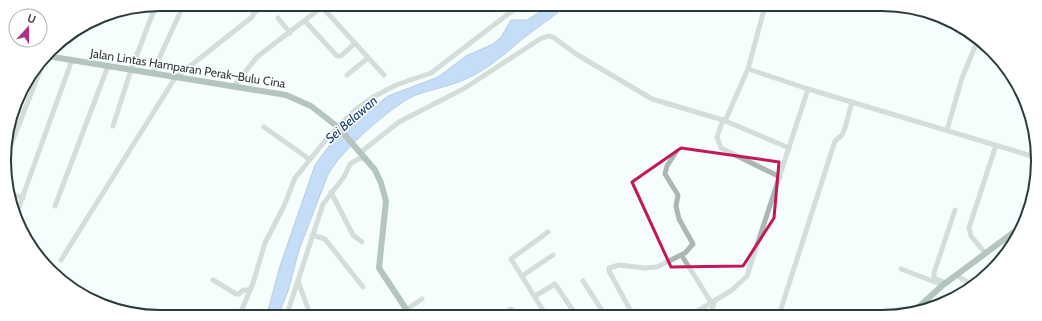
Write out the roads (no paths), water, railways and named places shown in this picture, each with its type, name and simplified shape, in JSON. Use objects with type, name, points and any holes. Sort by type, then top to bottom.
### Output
[{"type":"main road","name":"Jalan Lintas Hamparan Perak–Bulu Cina","points":[[53,57],[292,97],[311,106],[339,127],[360,151]]},
{"type":"main road","points":[[360,151],[378,176],[386,198],[379,268],[407,310]]},
{"type":"main road","points":[[921,305],[944,284],[1012,234]]},
{"type":"street","points":[[113,126],[131,70],[154,11]]},
{"type":"street","points":[[152,74],[181,11]]},
{"type":"street","points":[[60,260],[175,78],[252,17],[257,11]]},
{"type":"street","points":[[233,87],[257,57],[290,33],[316,11]]},
{"type":"street","points":[[326,11],[384,75]]},
{"type":"street","points":[[242,310],[269,235],[284,206],[297,175],[309,159],[355,110],[373,97],[396,85],[432,73],[513,11]]},
{"type":"street","points":[[764,11],[748,69],[717,137],[721,148],[780,177]]},
{"type":"street","points":[[278,18],[290,33]]},
{"type":"street","points":[[305,21],[336,56],[341,56],[355,43]]},
{"type":"street","points":[[360,151],[399,122],[465,88],[548,36],[553,37],[583,58],[652,99],[724,121],[789,148]]},
{"type":"street","points":[[947,130],[971,55],[976,44]]},
{"type":"street","points":[[347,75],[368,58]]},
{"type":"street","points":[[19,208],[72,60]]},
{"type":"street","points":[[55,206],[108,66]]},
{"type":"street","points":[[748,69],[808,89],[1031,156]]},
{"type":"street","points":[[12,142],[40,72]]},
{"type":"street","points":[[699,310],[732,290],[747,276],[808,89]]},
{"type":"street","points":[[780,310],[835,141],[842,135],[852,102]]},
{"type":"street","points":[[264,127],[309,159]]},
{"type":"street","points":[[985,253],[971,236],[969,228],[996,145]]},
{"type":"street","points":[[629,310],[609,271],[609,268],[619,265],[645,268],[657,267],[682,256],[692,247],[692,242],[679,219],[676,206],[678,195],[665,174],[667,166],[676,152]]},
{"type":"street","points":[[288,310],[320,210],[331,192],[344,177],[350,164],[358,159],[366,158]]},
{"type":"street","points":[[331,192],[353,235],[362,242]]},
{"type":"street","points":[[15,195],[23,198]]},
{"type":"street","points":[[944,284],[934,278],[934,273],[954,210]]},
{"type":"street","points":[[543,310],[511,258],[548,232]]},
{"type":"street","points":[[312,235],[325,239],[363,287]]},
{"type":"street","points":[[522,276],[553,255]]},
{"type":"street","points":[[682,256],[713,301],[711,310]]},
{"type":"street","points":[[901,269],[944,284]]},
{"type":"street","points":[[956,275],[968,283]]},
{"type":"street","points":[[213,280],[236,294],[239,294],[243,290],[250,290]]},
{"type":"street","points":[[297,280],[308,310]]},
{"type":"street","points":[[583,281],[602,310]]},
{"type":"street","points":[[535,296],[556,284],[573,310]]},
{"type":"street","points":[[410,310],[422,299]]},
{"type":"water","name":"Sei Belawan","points":[[541,11],[560,11],[483,70],[469,78],[416,95],[406,100],[366,131],[341,156],[327,177],[299,250],[288,291],[281,310],[268,310],[280,266],[315,165],[335,138],[388,96],[438,77],[466,56],[493,44],[501,37],[511,20],[527,20]]}]
